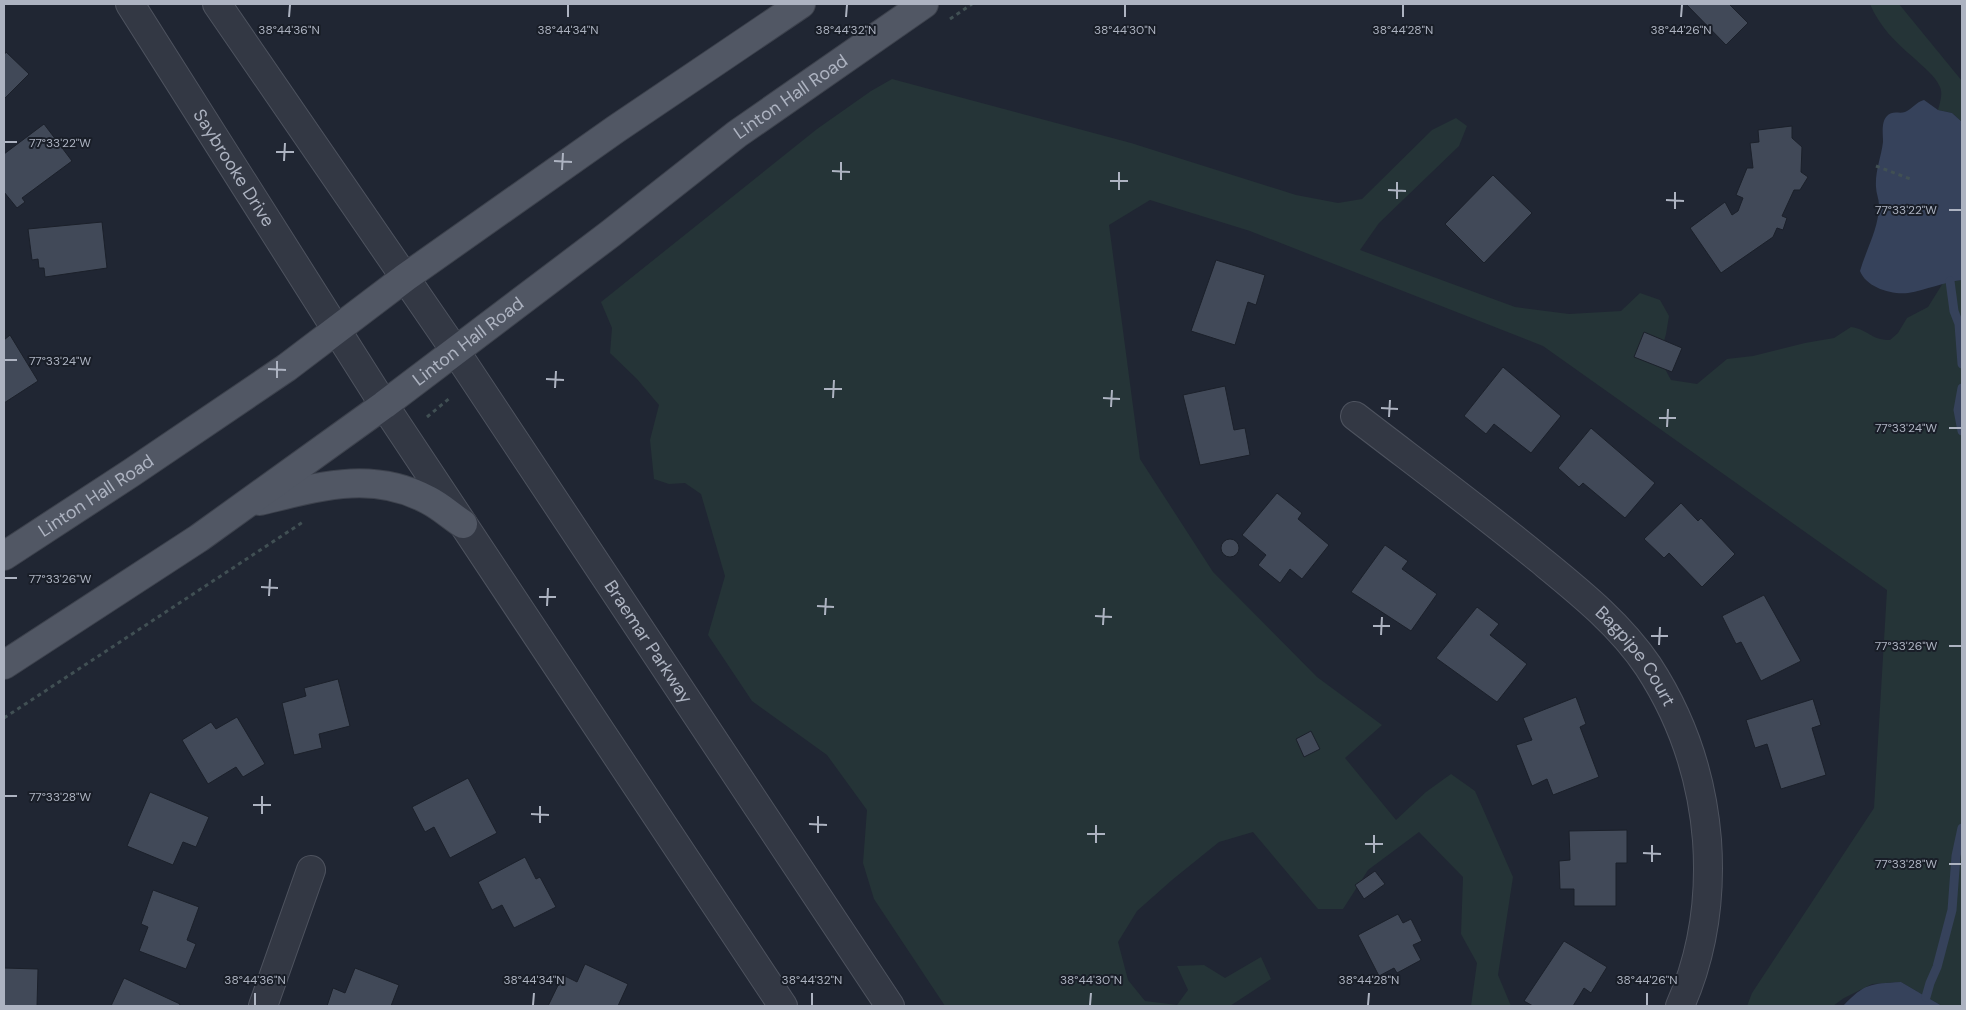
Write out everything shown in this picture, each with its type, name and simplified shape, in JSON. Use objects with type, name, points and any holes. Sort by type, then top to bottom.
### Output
[{"type":"main road","name":"Linton Hall Road","points":[[4,556],[278,374],[406,277],[616,129],[801,4]]},
{"type":"main road","name":"Linton Hall Road","points":[[4,665],[199,538],[247,504],[456,352],[737,134],[924,4]]},
{"type":"main road","points":[[247,504],[324,485],[365,483],[390,486],[411,492],[429,500],[463,524]]},
{"type":"street","name":"Saybrooke Drive","points":[[130,4],[337,331]]},
{"type":"street","points":[[217,4],[406,277]]},
{"type":"street","name":"Braemar Parkway","points":[[406,277],[890,1006]]},
{"type":"street","points":[[337,331],[384,405],[783,1006]]},
{"type":"street","name":"Bagpipe Court","points":[[1355,416],[1488,517],[1570,584],[1617,627],[1648,666],[1672,709],[1694,764],[1704,812],[1708,861],[1706,910],[1700,950],[1680,1006]]},
{"type":"street","points":[[263,1006],[312,870]]},
{"type":"path","points":[[948,21],[972,4]]},
{"type":"path","points":[[1876,166],[1913,180]]},
{"type":"path","points":[[405,436],[474,378]]},
{"type":"path","points":[[4,718],[304,521]]},
{"type":"shaded area","points":[[1870,4],[1899,4],[1962,81],[1962,122],[1952,113],[1938,110],[1941,92],[1938,83],[1929,71],[1889,34],[1878,20]]},
{"type":"shaded area","points":[[892,79],[1131,143],[1296,195],[1338,203],[1362,199],[1432,130],[1456,118],[1467,126],[1459,146],[1379,223],[1360,250],[1515,307],[1569,314],[1621,311],[1640,293],[1660,300],[1669,316],[1659,358],[1671,380],[1697,384],[1727,359],[1753,356],[1834,338],[1851,327],[1883,340],[1890,340],[1898,333],[1907,318],[1928,307],[1943,283],[1962,280],[1962,1006],[1942,1006],[1901,982],[1872,984],[1844,998],[1833,1006],[1747,1006],[1752,993],[1874,808],[1887,590],[1543,346],[1250,231],[1150,200],[1109,225],[1140,459],[1213,572],[1317,677],[1382,725],[1345,758],[1396,820],[1426,792],[1451,774],[1475,791],[1513,877],[1498,975],[1511,1006],[1471,1006],[1477,963],[1461,934],[1463,877],[1419,832],[1368,870],[1343,909],[1318,909],[1253,832],[1219,842],[1172,880],[1137,911],[1118,942],[1128,980],[1145,1001],[1177,1005],[1188,990],[1177,966],[1204,965],[1225,978],[1261,957],[1271,979],[1230,1006],[945,1006],[874,899],[863,863],[867,810],[827,755],[752,701],[708,635],[725,576],[701,494],[685,483],[669,484],[654,479],[650,440],[659,405],[637,379],[610,353],[612,328],[601,302],[817,129],[871,91]]},
{"type":"water","points":[[1924,100],[1938,110],[1952,113],[1962,122],[1962,280],[1908,293],[1894,293],[1873,286],[1863,277],[1860,271],[1877,222],[1879,203],[1876,181],[1883,142],[1884,121],[1889,114],[1905,112]]},
{"type":"water","points":[[1901,982],[1942,1006],[1843,1006],[1857,993],[1869,986]]},
{"type":"building","points":[[1686,4],[1729,4],[1748,23],[1726,45]]},
{"type":"building","points":[[6,52],[29,74],[4,99],[4,55]]},
{"type":"building","points":[[44,124],[72,161],[22,198],[25,202],[17,208],[4,192],[4,154]]},
{"type":"building","points":[[1792,126],[1792,138],[1802,147],[1801,172],[1808,177],[1800,190],[1794,190],[1782,216],[1787,218],[1783,230],[1777,228],[1773,237],[1721,273],[1690,228],[1725,202],[1732,215],[1738,211],[1743,198],[1736,195],[1747,168],[1753,168],[1750,143],[1759,142],[1758,130]]},
{"type":"building","points":[[1493,175],[1532,213],[1484,263],[1445,224]]},
{"type":"building","points":[[102,222],[107,268],[45,277],[44,268],[39,268],[38,259],[32,260],[28,229]]},
{"type":"building","points":[[1216,260],[1265,275],[1256,305],[1248,302],[1235,345],[1191,331]]},
{"type":"building","points":[[1644,332],[1682,348],[1672,372],[1634,357]]},
{"type":"building","points":[[10,335],[38,381],[4,403],[4,340]]},
{"type":"building","points":[[1503,367],[1561,416],[1531,453],[1494,424],[1486,434],[1464,416]]},
{"type":"building","points":[[1225,386],[1234,430],[1245,428],[1250,455],[1200,465],[1183,395]]},
{"type":"building","points":[[1591,428],[1655,483],[1625,518],[1583,483],[1579,487],[1558,468]]},
{"type":"building","points":[[1277,493],[1302,513],[1298,519],[1329,545],[1302,579],[1290,569],[1280,583],[1258,565],[1266,555],[1242,535]]},
{"type":"building","points":[[1681,503],[1698,521],[1701,518],[1735,554],[1702,587],[1669,553],[1664,558],[1644,539]]},
{"type":"building","points":[[1226,539],[1234,539],[1239,544],[1237,555],[1226,557],[1221,552],[1221,544]]},
{"type":"building","points":[[1385,545],[1408,561],[1402,569],[1437,594],[1411,631],[1351,592]]},
{"type":"building","points":[[1764,595],[1801,661],[1761,681],[1741,642],[1736,644],[1722,616]]},
{"type":"building","points":[[1477,607],[1499,624],[1490,635],[1527,664],[1497,702],[1436,658]]},
{"type":"building","points":[[338,679],[350,726],[319,734],[322,748],[294,755],[282,703],[306,696],[304,688]]},
{"type":"building","points":[[1576,697],[1586,724],[1580,727],[1599,777],[1553,795],[1547,779],[1532,786],[1516,745],[1532,740],[1523,718]]},
{"type":"building","points":[[1813,699],[1821,725],[1812,728],[1826,775],[1781,789],[1767,744],[1755,748],[1746,720]]},
{"type":"building","points":[[237,717],[265,764],[243,777],[236,767],[208,784],[182,740],[211,722],[216,729]]},
{"type":"building","points":[[1311,731],[1320,749],[1304,757],[1296,739]]},
{"type":"building","points":[[468,778],[497,833],[450,858],[434,827],[425,832],[412,807]]},
{"type":"building","points":[[150,792],[209,817],[196,847],[183,842],[173,865],[127,846]]},
{"type":"building","points":[[1627,830],[1627,863],[1616,863],[1616,906],[1574,906],[1574,889],[1560,889],[1559,861],[1570,860],[1569,831]]},
{"type":"building","points":[[525,857],[536,879],[540,877],[556,907],[514,928],[502,905],[492,910],[478,882]]},
{"type":"building","points":[[1375,871],[1385,884],[1364,899],[1355,885]]},
{"type":"building","points":[[153,890],[199,907],[187,940],[196,944],[186,969],[139,951],[148,927],[141,924]]},
{"type":"building","points":[[1398,914],[1403,923],[1411,919],[1422,941],[1413,945],[1421,960],[1397,973],[1394,968],[1379,976],[1358,935]]},
{"type":"building","points":[[1564,941],[1607,967],[1591,993],[1584,988],[1573,1006],[1533,1006],[1524,1001]]},
{"type":"building","points":[[585,964],[628,984],[618,1006],[548,1006],[563,975],[577,982]]},
{"type":"building","points":[[4,968],[38,969],[37,1006],[4,1006]]},
{"type":"building","points":[[355,968],[399,985],[391,1006],[327,1006],[333,988],[345,993]]},
{"type":"building","points":[[124,978],[180,1004],[179,1006],[111,1006]]},
{"type":"waterway","points":[[1950,281],[1954,311],[1959,324],[1962,364]]},
{"type":"waterway","points":[[1962,388],[1958,410],[1962,431]]},
{"type":"waterway","points":[[1926,997],[1937,967],[1952,910],[1956,856],[1962,828]]}]
